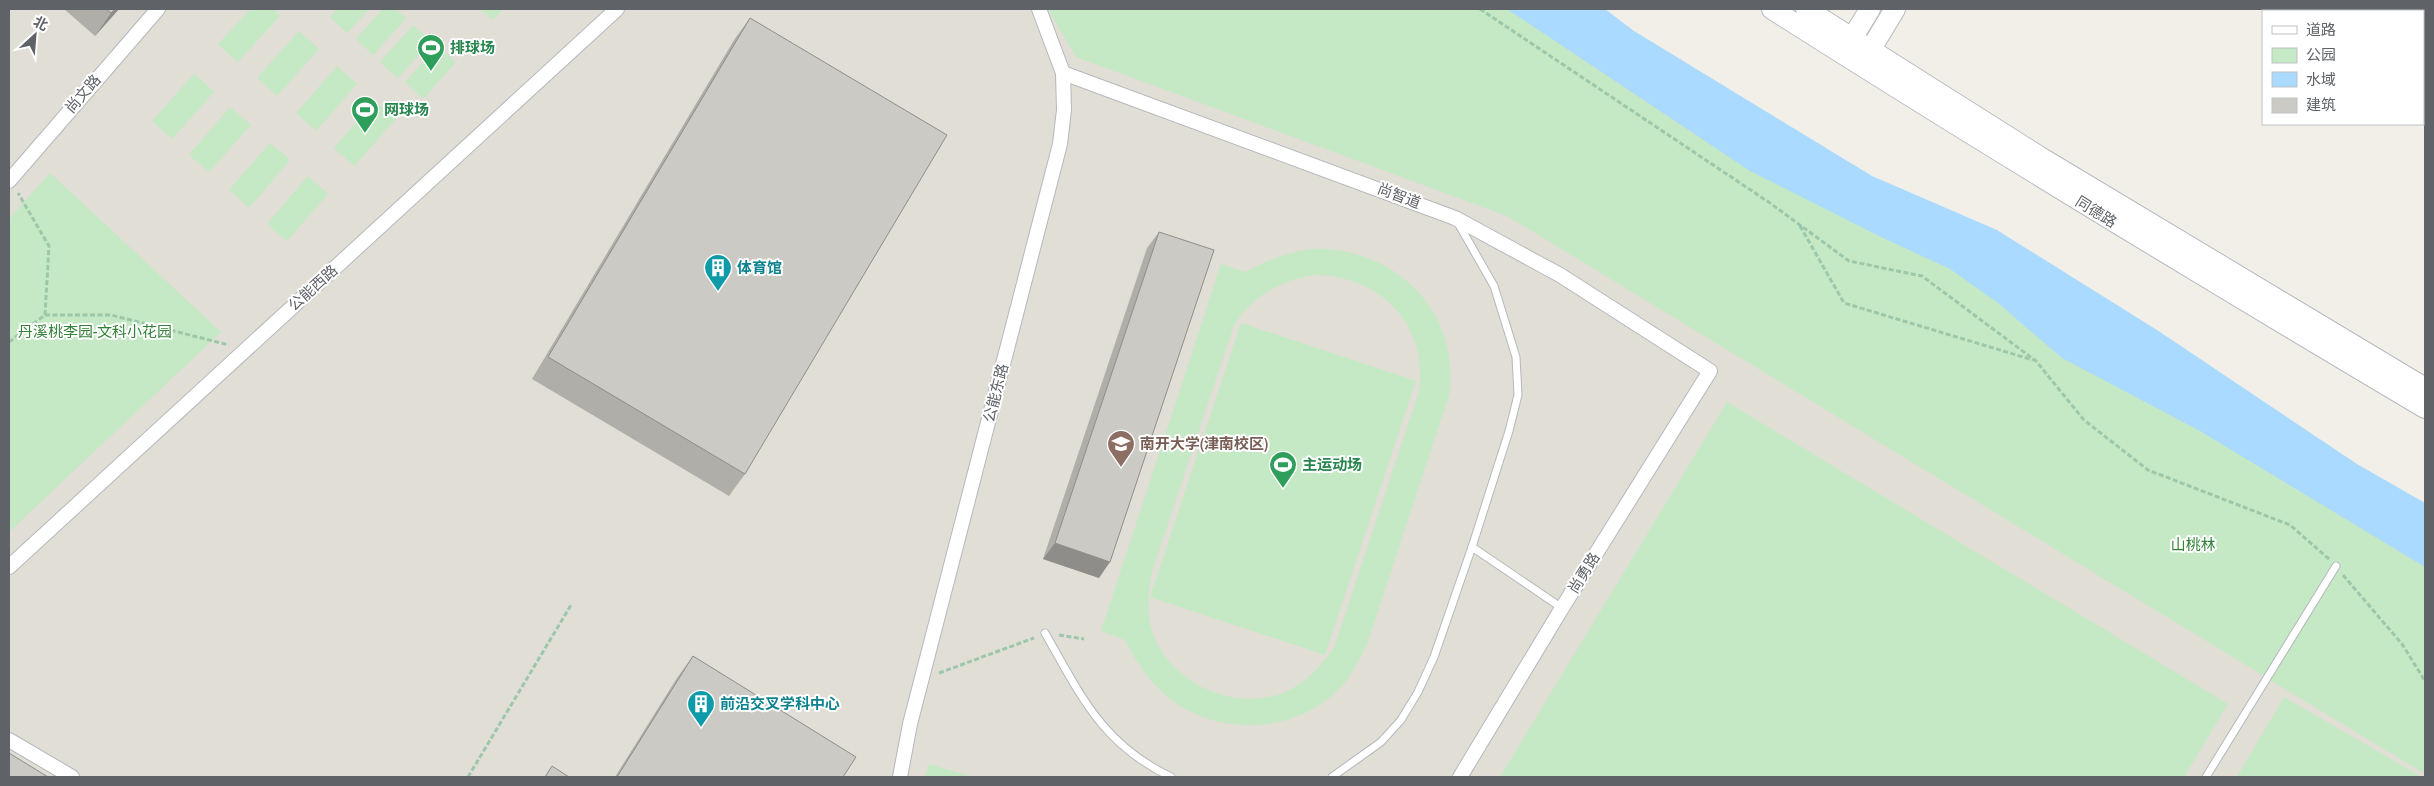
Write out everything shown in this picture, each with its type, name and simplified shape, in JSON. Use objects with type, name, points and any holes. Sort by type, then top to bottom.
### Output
[{"type":"main road","name":"同德路","points":[[1772,9],[1847,46],[2137,237],[2425,408]]},
{"type":"main road","name":"同德路","points":[[1806,9],[1847,46]]},
{"type":"main road","points":[[1847,46],[1870,9]]},
{"type":"main road","points":[[1865,58],[1895,9]]},
{"type":"main road","name":"同德路","points":[[1865,58],[2040,157],[2425,388]]},
{"type":"street","name":"尚文路","points":[[9,180],[158,9]]},
{"type":"street","name":"公能西路","points":[[9,567],[617,9]]},
{"type":"street","name":"公能东路","points":[[900,777],[910,724],[1060,144],[1064,110],[1063,73],[1039,9]]},
{"type":"street","name":"尚智道","points":[[1063,73],[1455,218],[1560,275],[1710,370]]},
{"type":"street","name":"尚勇路","points":[[1460,777],[1562,608],[1710,370]]},
{"type":"street","points":[[9,740],[72,777]]},
{"type":"lane","points":[[1332,777],[1381,742],[1401,720],[1418,692],[1434,657],[1472,547],[1509,431],[1518,395],[1516,357],[1497,293],[1455,218]]},
{"type":"lane","points":[[1472,547],[1562,608]]},
{"type":"lane","points":[[2206,777],[2336,566]]},
{"type":"lane","points":[[1045,633],[1090,711],[1113,738],[1137,758],[1171,777]]},
{"type":"path","points":[[1480,9],[1798,224],[1849,261],[1922,276],[2036,361],[2084,420],[2148,470],[2290,525],[2336,566],[2402,644],[2425,681]]},
{"type":"path","points":[[9,180],[49,246],[45,315]]},
{"type":"path","points":[[1798,224],[1844,303],[2036,361]]},
{"type":"path","points":[[9,342],[45,315],[111,315],[245,350]]},
{"type":"path","points":[[468,777],[571,605]]},
{"type":"path","points":[[922,679],[1045,633],[1084,639]]},
{"type":"shaded area","name":"南开大学(津南校区)","points":[[9,9],[1494,9],[2425,585],[2425,777],[9,777]]},
{"type":"green space","points":[[251,9],[273,9],[280,16],[238,62],[218,44]]},
{"type":"green space","points":[[337,9],[369,9],[347,33],[330,17]]},
{"type":"green space","points":[[383,9],[395,9],[406,18],[373,55],[356,39]]},
{"type":"green space","points":[[480,9],[503,9],[493,20]]},
{"type":"green space","name":"山桃林","points":[[1048,9],[1535,9],[2425,559],[2425,774],[1507,216],[1076,57]]},
{"type":"green space","name":"排球场","points":[[413,25],[431,41],[398,78],[380,62]]},
{"type":"green space","points":[[299,31],[319,49],[277,96],[257,78]]},
{"type":"green space","name":"排球场","points":[[438,46],[456,62],[423,99],[405,82]]},
{"type":"green space","name":"网球场","points":[[337,66],[357,84],[316,131],[296,113]]},
{"type":"green space","points":[[194,74],[214,92],[172,139],[152,121]]},
{"type":"green space","name":"网球场","points":[[375,101],[396,119],[354,166],[334,148]]},
{"type":"green space","points":[[230,107],[251,125],[209,172],[189,155]]},
{"type":"green space","points":[[270,143],[290,160],[249,208],[229,190]]},
{"type":"green space","name":"丹溪桃李园-文科小花园","points":[[50,173],[221,332],[9,532],[9,219]]},
{"type":"green space","points":[[308,176],[328,194],[287,241],[267,224]]},
{"type":"green space","name":"主运动场","points":[[1310,249],[1340,251],[1369,258],[1394,271],[1416,289],[1433,311],[1444,337],[1450,365],[1449,396],[1367,644],[1348,679],[1319,705],[1297,716],[1273,723],[1248,725],[1223,723],[1199,715],[1176,703],[1147,676],[1125,640],[1101,631],[1221,264],[1246,272],[1261,264]],"holes":[[[1314,275],[1338,277],[1359,284],[1378,294],[1395,308],[1407,325],[1416,345],[1420,367],[1419,391],[1334,648],[1312,674],[1298,685],[1283,693],[1264,698],[1243,698],[1223,695],[1204,688],[1186,677],[1171,664],[1159,647],[1151,628],[1148,607],[1152,572],[1234,325],[1241,314],[1268,291],[1290,281]]]},
{"type":"green space","name":"主运动场","points":[[1241,323],[1416,381],[1325,655],[1150,597]]},
{"type":"green space","points":[[1727,402],[2228,704],[2184,777],[1500,777]]},
{"type":"green space","points":[[2284,697],[2422,777],[2237,777]]},
{"type":"green space","points":[[929,764],[973,777],[925,777]]},
{"type":"water","points":[[1507,9],[1605,9],[1634,31],[1872,176],[1997,230],[2157,330],[2357,464],[2425,503],[2425,567],[2200,431],[2062,358],[1998,303],[1950,269],[1881,237],[1750,171]]},
{"type":"building","points":[[106,9],[115,9],[111,13]]},
{"type":"building","name":"体育馆","points":[[750,18],[947,135],[745,474],[548,357]]},
{"type":"building","points":[[1159,232],[1214,250],[1110,562],[1055,543]]},
{"type":"building","name":"前沿交叉学科中心","points":[[693,656],[856,757],[843,777],[617,777]]},
{"type":"building","points":[[9,753],[48,777],[9,777]]},
{"type":"building","points":[[552,766],[569,777],[545,777]]},
{"type":"place","name":"排球场","points":[[431,72]]},
{"type":"place","name":"网球场","points":[[365,134]]},
{"type":"place","name":"体育馆","points":[[718,292]]},
{"type":"place","name":"南开大学(津南校区)","points":[[1121,468]]},
{"type":"place","name":"主运动场","points":[[1283,489]]},
{"type":"place","name":"前沿交叉学科中心","points":[[701,728]]}]
